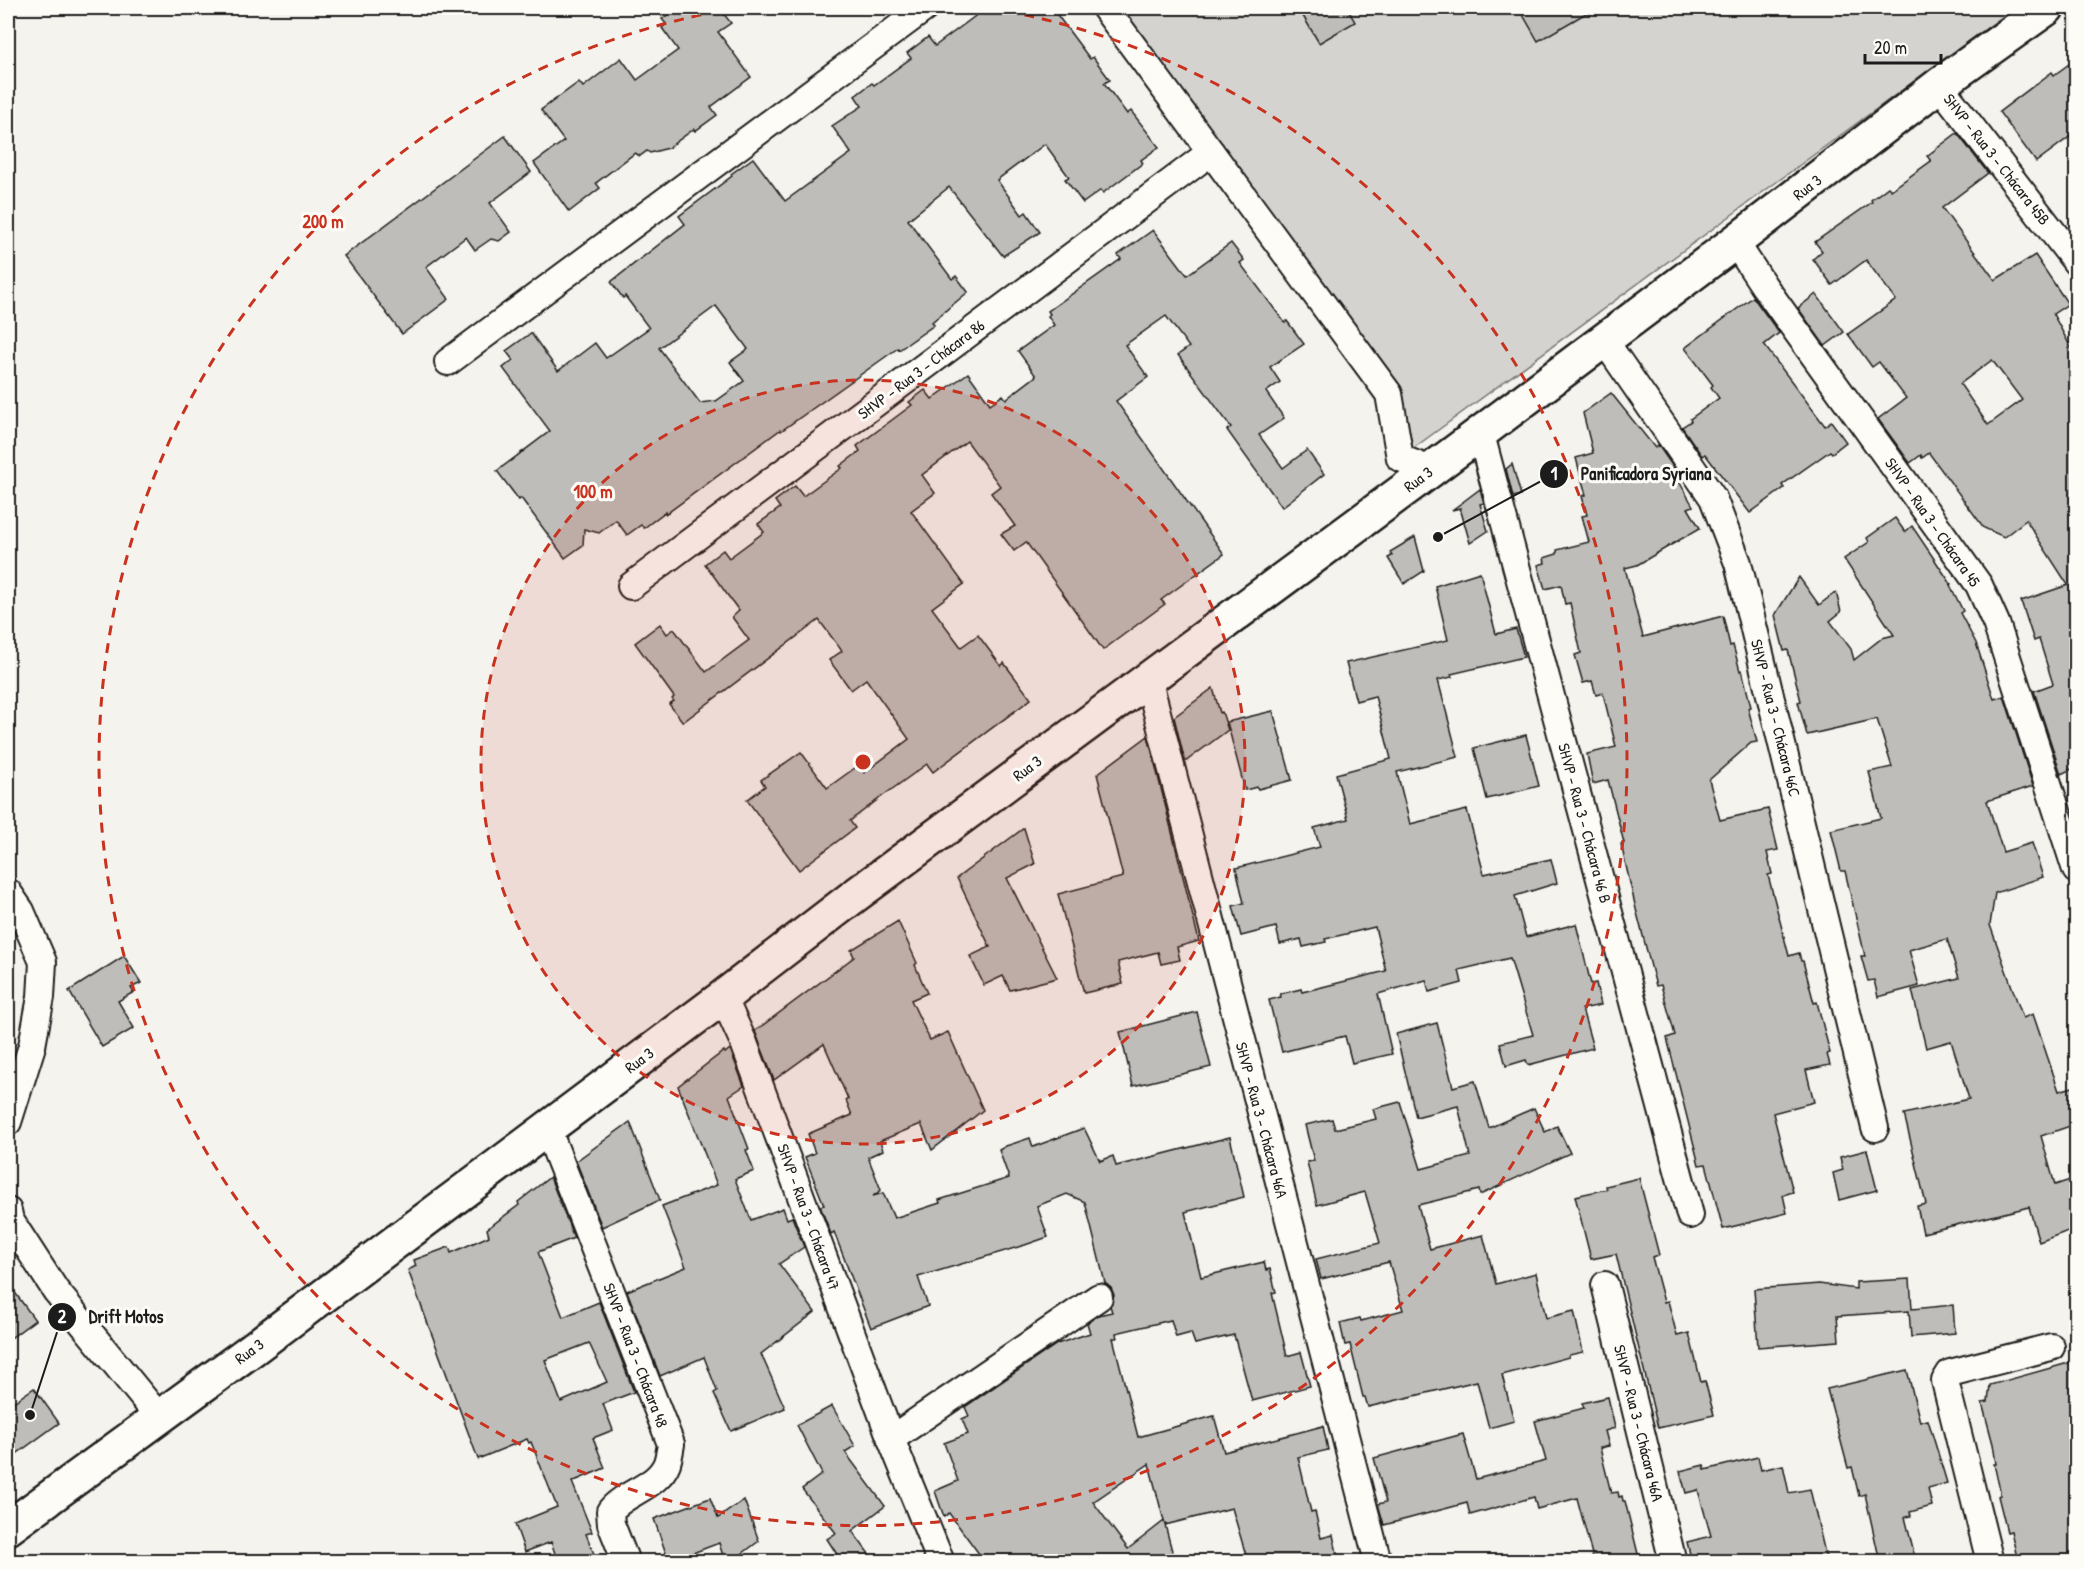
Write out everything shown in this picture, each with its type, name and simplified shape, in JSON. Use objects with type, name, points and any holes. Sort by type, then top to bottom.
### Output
[{"type":"main road","name":"Rua 3","points":[[8,1528],[723,997],[853,897],[1431,470],[1480,431],[1735,242],[1939,85],[2048,8]]},
{"type":"street","points":[[448,362],[925,8]]},
{"type":"street","points":[[1105,8],[1389,394],[1400,458],[1431,470]]},
{"type":"street","name":"SHVP - Rua 3 - Chácara 45B","points":[[1939,85],[2076,262]]},
{"type":"street","name":"SHVP - Rua 3 - Chácara 86","points":[[631,586],[1211,152]]},
{"type":"street","name":"SHVP - Rua 3 - Chácara 45","points":[[1735,242],[1979,585],[1996,623],[2076,870]]},
{"type":"street","name":"SHVP - Rua 3 - Chácara 46C","points":[[1604,340],[1713,498],[1738,563],[1875,1128]]},
{"type":"street","name":"SHVP - Rua 3 - Chácara 46 B","points":[[1480,431],[1690,1215]]},
{"type":"street","name":"SHVP - Rua 3 - Chácara 46A","points":[[1148,678],[1377,1562]]},
{"type":"street","points":[[8,892],[21,911],[43,962],[41,997],[32,1046],[8,1122]]},
{"type":"street","name":"SHVP - Rua 3 - Chácara 47","points":[[723,997],[744,1043],[891,1439],[940,1562]]},
{"type":"street","name":"SHVP - Rua 3 - Chácara 48","points":[[547,1128],[671,1444],[667,1463],[658,1478],[618,1502],[610,1511],[611,1524],[626,1562]]},
{"type":"street","points":[[8,1211],[10,1220],[57,1291],[159,1417]]},
{"type":"street","name":"SHVP - Rua 3 - Chácara 46A","points":[[1605,1285],[1673,1562]]},
{"type":"street","points":[[891,1439],[1099,1297]]},
{"type":"street","points":[[1990,1562],[1945,1381],[1950,1373],[2051,1347]]},
{"type":"shaded area","points":[[1105,8],[2014,8],[1400,458],[1389,394]]},
{"type":"building","points":[[678,8],[719,8],[731,23],[718,32],[751,77],[711,107],[717,115],[668,148],[650,153],[647,151],[640,156],[635,153],[596,183],[600,188],[569,212],[534,163],[564,141],[541,110],[579,82],[583,87],[621,58],[637,80],[678,50],[662,28],[666,24],[662,19]]},
{"type":"building","points":[[986,8],[1052,8],[1090,59],[1093,57],[1110,80],[1104,83],[1127,114],[1131,111],[1159,147],[1141,160],[1143,163],[1103,193],[1101,190],[1083,203],[1065,179],[1069,177],[1045,144],[997,180],[1022,215],[1026,212],[1040,232],[1003,256],[949,187],[908,220],[952,279],[956,276],[968,292],[932,322],[934,325],[780,430],[644,528],[641,525],[627,535],[616,520],[599,533],[584,529],[583,545],[565,558],[521,498],[519,500],[497,471],[550,431],[503,368],[513,360],[506,351],[531,333],[558,371],[595,343],[606,358],[649,328],[625,296],[623,298],[611,282],[685,224],[679,216],[753,158],[785,201],[851,153],[832,126],[862,106],[855,96],[911,58],[907,53],[928,37],[935,46]],"holes":[[[716,306],[748,349],[730,362],[744,381],[716,401],[700,403],[659,348]]]},
{"type":"building","points":[[1317,8],[1347,8],[1355,22],[1319,43],[1303,16]]},
{"type":"building","points":[[1519,8],[1595,8],[1538,41]]},
{"type":"building","points":[[2076,59],[2076,132],[2036,162],[1999,112],[2052,72],[2054,75]]},
{"type":"building","points":[[1957,133],[1988,173],[1942,208],[1995,280],[2035,255],[2068,304],[2053,314],[2076,357],[2076,767],[2061,774],[2034,691],[2053,684],[2039,639],[2034,641],[2021,601],[2068,585],[2026,520],[2004,537],[1984,528],[1929,453],[1922,458],[1921,455],[1910,463],[1878,419],[1906,398],[1879,362],[1872,367],[1848,334],[1896,300],[1866,260],[1832,285],[1813,259],[1822,251],[1815,242],[1872,202],[1871,200],[1888,187],[1891,190],[1931,161],[1927,156]],"holes":[[[1992,360],[2022,400],[1988,425],[1960,384]]]},
{"type":"building","points":[[505,136],[531,172],[490,203],[511,232],[499,241],[491,239],[475,250],[466,237],[426,267],[449,299],[402,334],[344,256]]},
{"type":"building","points":[[1153,230],[1187,275],[1231,243],[1244,260],[1240,263],[1285,323],[1287,321],[1304,344],[1270,367],[1280,382],[1266,392],[1284,418],[1259,435],[1283,468],[1307,450],[1324,474],[1282,507],[1227,430],[1231,427],[1178,355],[1189,347],[1166,316],[1125,345],[1148,377],[1116,401],[1224,554],[1161,600],[1165,604],[1103,650],[1026,542],[1014,551],[1001,534],[1015,526],[991,493],[1000,486],[967,441],[922,475],[935,493],[911,511],[964,584],[932,608],[961,647],[978,635],[1001,666],[1004,663],[1031,699],[933,772],[927,764],[884,795],[850,821],[855,828],[799,870],[747,800],[765,786],[761,780],[801,752],[827,788],[859,765],[864,773],[909,739],[866,679],[851,690],[829,660],[842,651],[819,620],[683,722],[669,704],[674,701],[672,699],[674,697],[635,643],[660,624],[667,634],[674,629],[706,672],[749,640],[732,617],[739,611],[705,564],[723,550],[729,558],[764,532],[758,524],[780,508],[775,501],[795,486],[803,496],[842,468],[840,466],[860,451],[857,446],[912,405],[909,402],[925,390],[932,399],[968,373],[990,404],[1003,395],[1006,399],[1036,376],[1018,351],[1054,325],[1048,316],[1050,314],[1048,311],[1121,259],[1118,255]]},
{"type":"building","points":[[1816,294],[1844,332],[1825,346],[1798,308]]},
{"type":"building","points":[[1753,297],[1779,333],[1764,345],[1825,426],[1831,421],[1846,442],[1782,485],[1784,488],[1750,513],[1705,454],[1702,456],[1682,427],[1719,398],[1711,387],[1713,385],[1685,348]]},
{"type":"building","points":[[1611,393],[1655,448],[1658,445],[1678,474],[1676,476],[1693,506],[1688,508],[1700,528],[1637,565],[1625,568],[1643,637],[1723,616],[1730,646],[1733,645],[1740,671],[1742,670],[1751,707],[1748,708],[1757,742],[1751,743],[1709,780],[1720,820],[1768,809],[1778,850],[1767,852],[1772,874],[1768,875],[1789,956],[1799,953],[1803,961],[1814,1003],[1817,1002],[1830,1053],[1827,1054],[1830,1065],[1806,1070],[1814,1102],[1773,1113],[1793,1192],[1783,1195],[1787,1213],[1723,1229],[1706,1164],[1699,1165],[1667,1038],[1675,1035],[1661,985],[1656,986],[1636,909],[1621,844],[1624,843],[1608,780],[1593,784],[1587,754],[1616,747],[1603,693],[1596,695],[1592,681],[1583,683],[1575,655],[1581,653],[1570,603],[1565,604],[1561,585],[1545,589],[1538,565],[1545,563],[1544,558],[1557,554],[1557,550],[1589,542],[1582,516],[1587,515],[1582,496],[1586,495],[1576,458],[1593,453],[1583,413]]},
{"type":"building","points":[[1512,464],[1521,495],[1513,497],[1506,469]]},
{"type":"building","points":[[1480,489],[1484,503],[1480,504],[1488,531],[1470,543],[1460,508],[1452,510]]},
{"type":"building","points":[[1895,518],[1905,532],[1912,526],[1951,584],[1963,611],[1960,613],[1976,643],[1994,699],[2004,696],[2033,786],[1987,801],[2003,852],[2032,843],[2043,877],[1995,893],[1990,925],[2023,1018],[2033,1014],[2059,1091],[2076,1086],[2076,1124],[2041,1136],[2055,1185],[2076,1178],[2076,1228],[2039,1242],[2029,1207],[1923,1233],[1917,1206],[1926,1204],[1904,1114],[1969,1099],[1951,1041],[1926,1048],[1912,990],[1959,978],[1947,939],[1909,950],[1919,986],[1878,997],[1874,980],[1868,981],[1861,956],[1865,956],[1845,871],[1841,871],[1831,830],[1881,818],[1869,772],[1892,767],[1877,719],[1807,735],[1788,650],[1784,651],[1775,615],[1799,577],[1819,605],[1836,592],[1841,612],[1830,621],[1851,649],[1854,660],[1882,638],[1894,635],[1844,559],[1869,542],[1867,538]]},
{"type":"building","points":[[1415,537],[1424,571],[1404,584],[1388,558],[1392,556],[1390,552]]},
{"type":"building","points":[[1480,572],[1496,634],[1516,629],[1524,657],[1451,674],[1452,677],[1438,680],[1458,757],[1397,772],[1410,824],[1467,810],[1484,874],[1551,859],[1557,883],[1515,896],[1526,937],[1576,924],[1591,984],[1596,983],[1601,1005],[1582,1009],[1593,1048],[1528,1065],[1526,1060],[1506,1066],[1500,1043],[1533,1035],[1510,958],[1459,970],[1462,983],[1429,992],[1426,980],[1378,994],[1392,1054],[1352,1063],[1345,1036],[1282,1052],[1269,1000],[1281,997],[1280,994],[1301,989],[1302,992],[1386,971],[1375,927],[1325,939],[1326,942],[1303,947],[1301,939],[1280,944],[1276,927],[1241,936],[1233,906],[1244,903],[1236,868],[1320,847],[1314,828],[1348,819],[1336,774],[1391,759],[1375,696],[1356,701],[1346,663],[1448,640],[1435,586]]},
{"type":"building","points":[[1213,688],[1220,713],[1222,712],[1228,730],[1185,762],[1174,717]]},
{"type":"building","points":[[1273,711],[1292,780],[1245,790],[1227,722]]},
{"type":"building","points":[[1526,735],[1539,786],[1487,799],[1474,748]]},
{"type":"building","points":[[1148,736],[1199,941],[1177,947],[1180,960],[1161,964],[1158,952],[1118,962],[1123,984],[1084,993],[1058,894],[1123,877],[1097,774]]},
{"type":"building","points":[[1024,828],[1035,864],[1007,878],[1057,978],[1010,990],[1003,976],[984,985],[970,956],[990,947],[957,878]]},
{"type":"building","points":[[898,921],[917,963],[915,965],[927,993],[911,1000],[930,1040],[948,1032],[983,1110],[932,1150],[921,1124],[880,1141],[883,1150],[868,1157],[881,1190],[873,1196],[883,1193],[894,1218],[940,1203],[939,1200],[1009,1178],[999,1150],[1006,1146],[1030,1138],[1033,1147],[1084,1128],[1100,1161],[1113,1156],[1116,1166],[1230,1137],[1244,1197],[1185,1212],[1201,1277],[1264,1262],[1266,1270],[1270,1269],[1276,1292],[1272,1293],[1287,1356],[1301,1352],[1310,1386],[1252,1401],[1234,1335],[1195,1344],[1191,1333],[1176,1337],[1171,1320],[1116,1333],[1117,1338],[1113,1338],[1138,1437],[1214,1416],[1224,1452],[1323,1426],[1328,1450],[1298,1457],[1311,1512],[1315,1511],[1321,1538],[1333,1535],[1339,1562],[1248,1562],[1232,1508],[1165,1525],[1175,1562],[985,1562],[949,1513],[944,1517],[935,1491],[958,1481],[944,1443],[968,1434],[962,1419],[969,1416],[965,1407],[1057,1344],[1090,1333],[1087,1323],[1099,1315],[1112,1312],[1110,1306],[1114,1295],[1105,1283],[1085,1202],[1067,1194],[1037,1206],[1048,1237],[918,1277],[928,1306],[871,1328],[834,1232],[831,1234],[820,1206],[824,1205],[805,1157],[815,1153],[808,1134],[852,1115],[846,1100],[848,1099],[824,1044],[774,1080],[755,1031],[854,957],[851,950]],"holes":[[[1149,1464],[1164,1521],[1128,1549],[1093,1502]]]},
{"type":"building","points":[[124,956],[141,983],[131,988],[134,992],[118,1001],[134,1028],[102,1047],[69,991]]},
{"type":"building","points":[[1197,1012],[1211,1067],[1133,1086],[1120,1032]]},
{"type":"building","points":[[1437,1023],[1453,1087],[1475,1081],[1489,1128],[1534,1108],[1545,1132],[1557,1126],[1570,1153],[1480,1195],[1479,1190],[1418,1205],[1430,1249],[1483,1235],[1496,1284],[1536,1273],[1546,1318],[1574,1311],[1583,1352],[1502,1375],[1514,1421],[1489,1428],[1477,1381],[1368,1407],[1363,1397],[1350,1344],[1345,1345],[1340,1323],[1360,1318],[1361,1321],[1403,1310],[1389,1262],[1321,1279],[1316,1259],[1380,1243],[1365,1192],[1317,1205],[1307,1162],[1314,1161],[1305,1125],[1332,1119],[1335,1129],[1376,1119],[1373,1109],[1400,1102],[1421,1169],[1470,1156],[1458,1106],[1416,1117],[1396,1034]]},
{"type":"building","points":[[730,1049],[744,1086],[729,1096],[749,1149],[746,1150],[754,1171],[735,1179],[751,1220],[783,1208],[787,1219],[792,1217],[804,1247],[779,1264],[815,1312],[761,1354],[785,1408],[731,1431],[714,1393],[717,1391],[704,1357],[660,1376],[627,1291],[686,1267],[662,1206],[717,1185],[678,1086],[724,1051],[725,1053]]},
{"type":"building","points":[[630,1122],[660,1200],[602,1227],[576,1161]]},
{"type":"building","points":[[1867,1150],[1877,1190],[1839,1200],[1833,1173],[1843,1170],[1840,1157]]},
{"type":"building","points":[[550,1177],[574,1238],[538,1252],[563,1317],[599,1302],[634,1392],[603,1404],[613,1430],[593,1438],[605,1468],[572,1482],[592,1532],[586,1534],[594,1554],[576,1562],[558,1562],[551,1542],[525,1552],[515,1524],[557,1507],[531,1442],[529,1443],[527,1439],[478,1459],[408,1270],[416,1266],[414,1260],[449,1247],[451,1253],[489,1236],[487,1229],[519,1205],[518,1202]],"holes":[[[589,1343],[607,1382],[561,1402],[545,1360]]]},
{"type":"building","points":[[1639,1178],[1659,1255],[1652,1257],[1664,1302],[1668,1301],[1677,1336],[1689,1333],[1701,1382],[1705,1381],[1714,1415],[1658,1428],[1616,1254],[1591,1259],[1575,1196],[1607,1189],[1606,1186]]},
{"type":"building","points":[[1910,1279],[1912,1309],[1953,1305],[1955,1333],[1911,1337],[1909,1311],[1837,1316],[1839,1341],[1758,1347],[1754,1289],[1819,1284],[1856,1289],[1856,1282]]},
{"type":"building","points":[[8,1283],[35,1320],[8,1340]]},
{"type":"building","points":[[2072,1362],[2076,1381],[2076,1562],[2018,1562],[2011,1531],[2007,1532],[1998,1496],[2000,1490],[1994,1464],[1996,1464],[1993,1444],[1982,1403],[1988,1402],[1990,1385]]},
{"type":"building","points":[[1907,1370],[1920,1422],[1928,1420],[1947,1483],[1928,1488],[1932,1506],[1910,1512],[1911,1516],[1905,1517],[1915,1558],[1910,1559],[1911,1562],[1880,1562],[1865,1494],[1859,1496],[1852,1467],[1848,1468],[1827,1389]]},
{"type":"building","points":[[34,1388],[59,1423],[8,1460],[8,1406]]},
{"type":"building","points":[[1608,1397],[1615,1428],[1605,1431],[1609,1446],[1600,1448],[1611,1493],[1618,1492],[1619,1497],[1622,1496],[1625,1501],[1640,1562],[1594,1562],[1577,1498],[1537,1509],[1534,1497],[1470,1515],[1467,1503],[1384,1525],[1378,1504],[1386,1502],[1374,1458],[1463,1434],[1476,1479],[1546,1461],[1535,1421],[1584,1408],[1582,1403]]},
{"type":"building","points":[[832,1406],[855,1446],[845,1452],[885,1506],[852,1531],[875,1562],[842,1562],[827,1539],[836,1533],[802,1489],[822,1474],[797,1425]]},
{"type":"building","points":[[1758,1457],[1761,1470],[1783,1465],[1789,1493],[1810,1489],[1827,1562],[1784,1562],[1782,1555],[1759,1562],[1692,1562],[1687,1542],[1711,1536],[1698,1490],[1686,1493],[1680,1471],[1704,1465],[1705,1470]]},
{"type":"building","points":[[710,1498],[718,1518],[744,1500],[759,1541],[731,1562],[725,1562],[719,1543],[669,1562],[654,1519]]},
{"type":"place","name":"Panificadora Syriana","points":[[1438,537]]},
{"type":"place","name":"Drift Motos","points":[[30,1415]]}]
